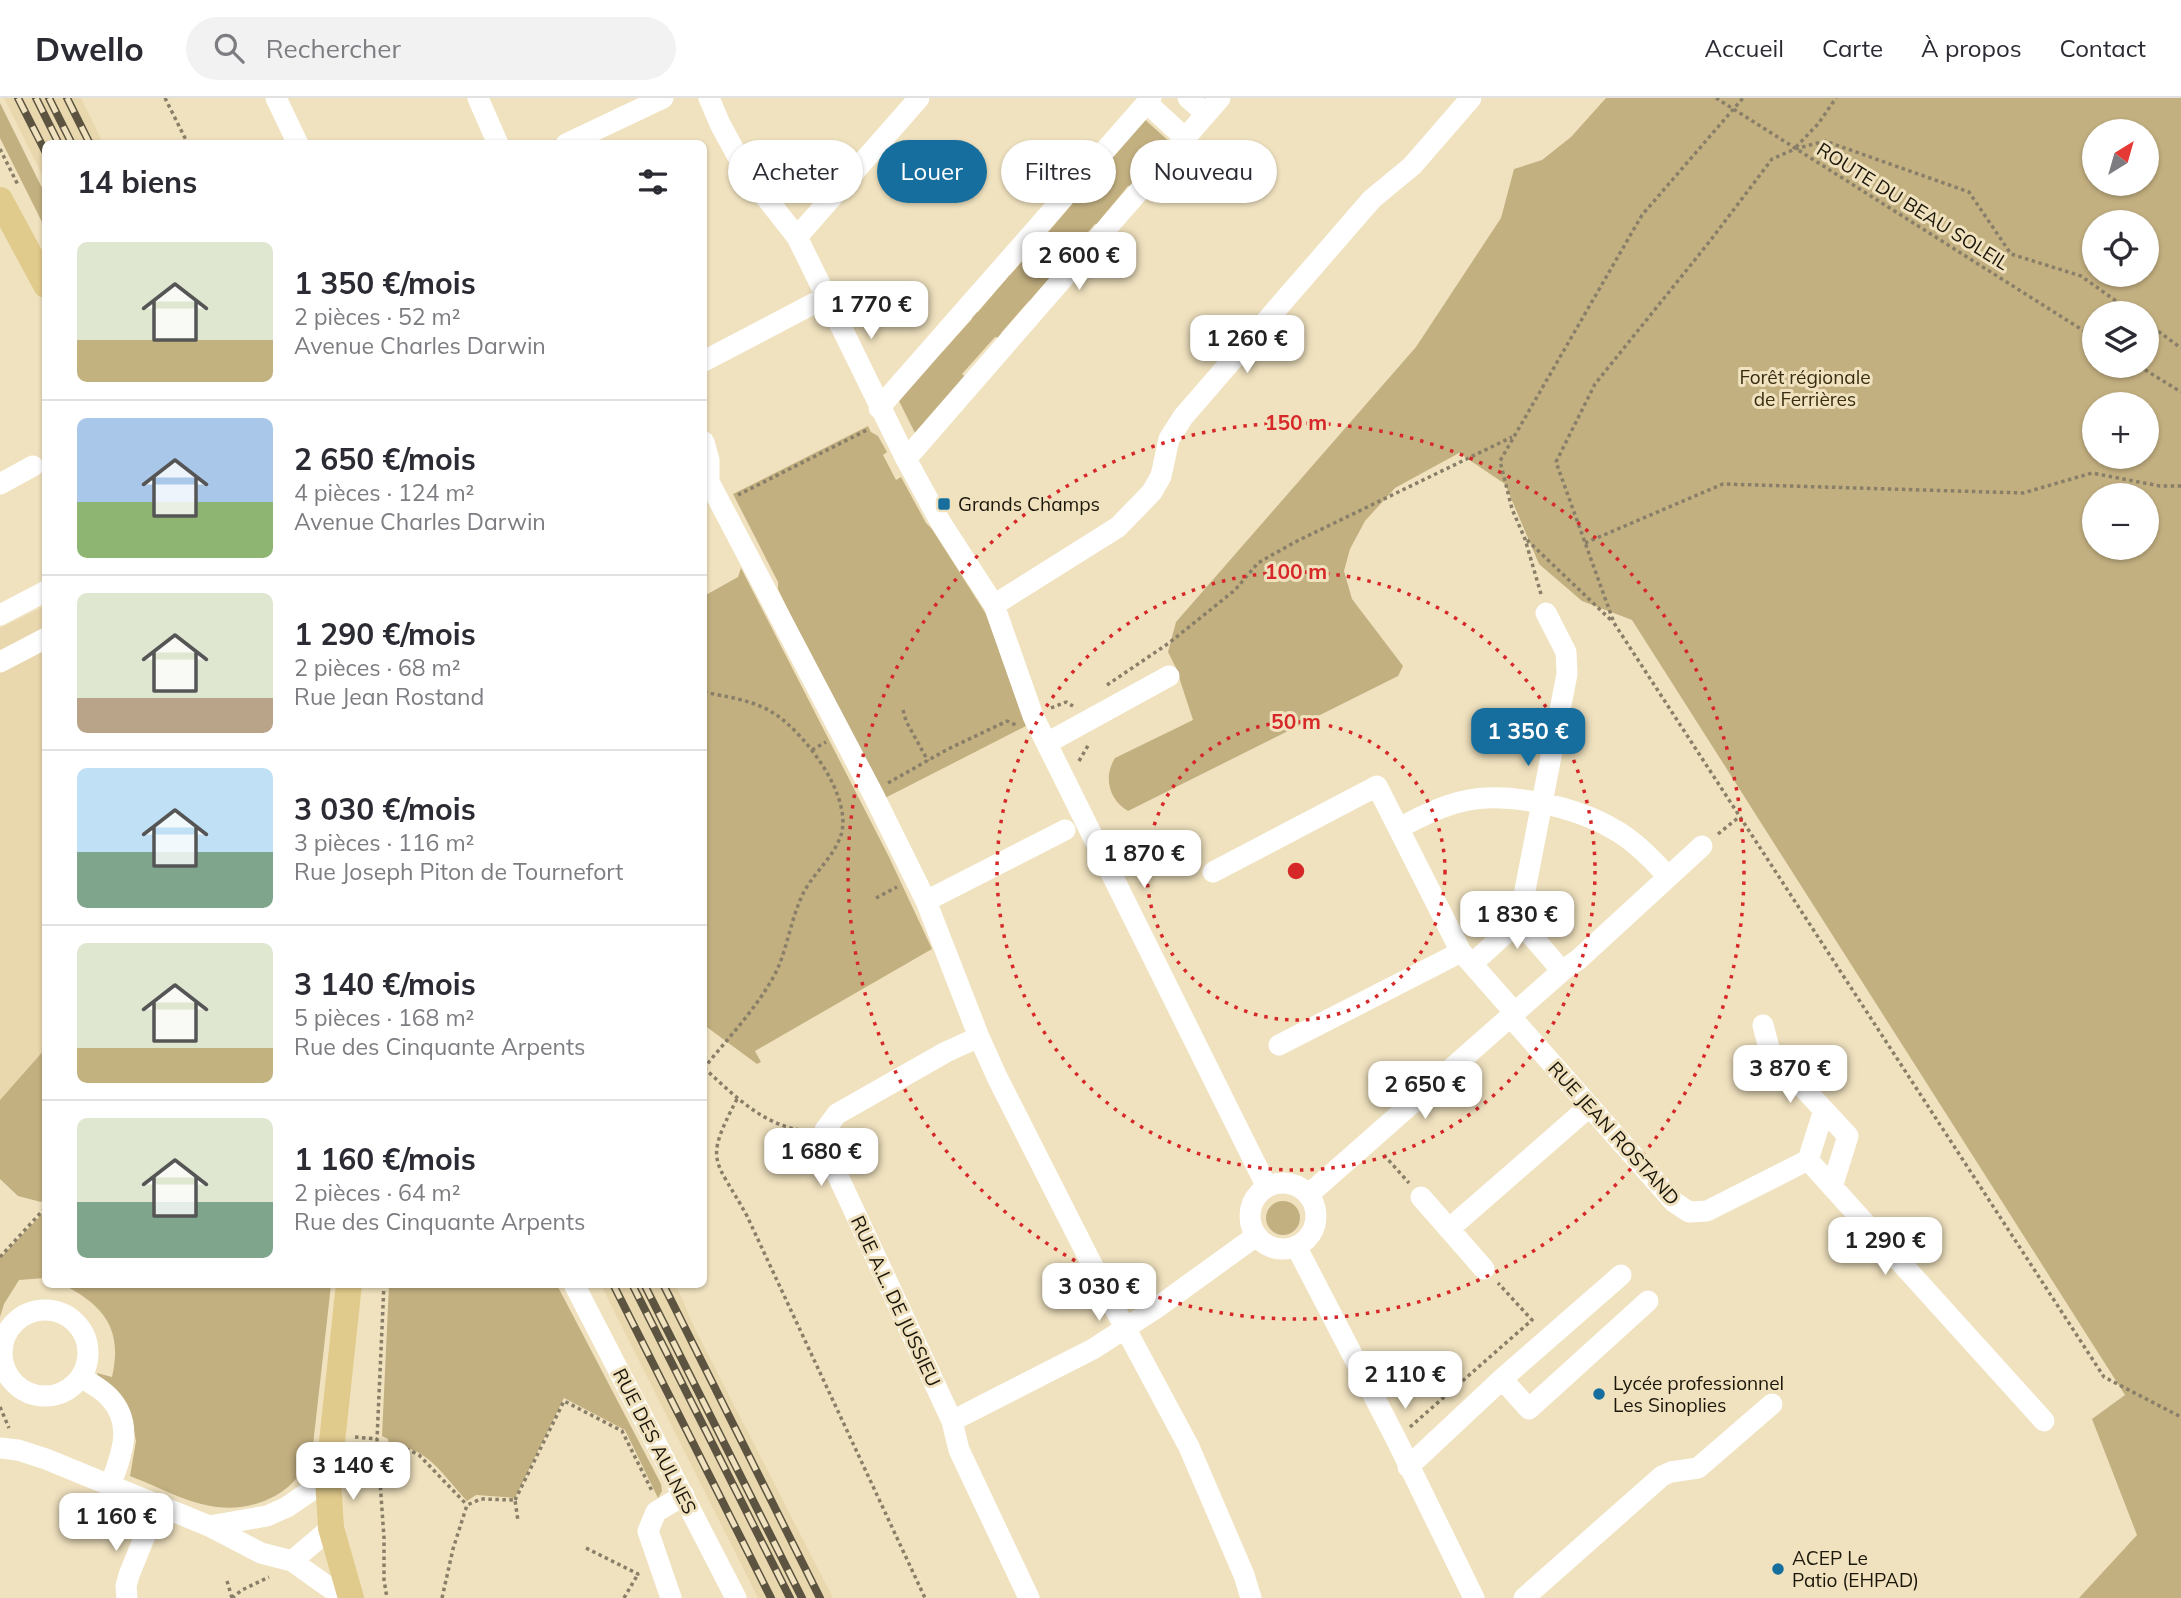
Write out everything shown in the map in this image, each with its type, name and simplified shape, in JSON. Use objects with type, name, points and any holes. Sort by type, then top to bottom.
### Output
[{"type":"main road","points":[[0,200],[42,278]]},
{"type":"main road","points":[[13,224],[42,293]]},
{"type":"main road","points":[[349,1288],[328,1479],[331,1528],[351,1598]]},
{"type":"street","points":[[276,98],[296,140]]},
{"type":"street","points":[[478,98],[496,140]]},
{"type":"street","points":[[574,140],[663,98]]},
{"type":"street","points":[[709,98],[746,172],[797,237],[826,297],[874,414],[906,459],[941,523],[994,605],[1022,724],[1047,743],[1267,1187]]},
{"type":"street","points":[[797,237],[919,98]]},
{"type":"street","points":[[906,459],[1213,106],[1188,98]]},
{"type":"street","points":[[994,605],[1118,527],[1153,492],[1161,476],[1169,439],[1183,417],[1372,199],[1412,166],[1471,98]]},
{"type":"street","points":[[874,414],[1149,100],[1185,138]]},
{"type":"street","points":[[707,359],[826,297]]},
{"type":"street","points":[[707,453],[707,476]]},
{"type":"street","points":[[0,484],[33,466]]},
{"type":"street","points":[[707,486],[726,516],[873,794],[926,901],[979,1037],[1096,1272],[1189,1447],[1244,1574],[1251,1598]]},
{"type":"street","points":[[0,615],[42,593]]},
{"type":"street","points":[[1279,1045],[1467,958],[1519,921],[1567,674],[1566,652],[1546,613]]},
{"type":"street","points":[[0,662],[42,640]]},
{"type":"street","points":[[1047,743],[1169,676]]},
{"type":"street","name":"RUE JEAN ROSTAND","points":[[1213,872],[1377,786],[1467,958],[1674,1202],[1689,1212],[1707,1211],[1808,1160]]},
{"type":"street","points":[[1399,828],[1429,812],[1466,801],[1507,798],[1543,804],[1582,813],[1616,830],[1668,876]]},
{"type":"street","points":[[926,901],[1065,830]]},
{"type":"street","points":[[1308,1195],[1579,958],[1702,846]]},
{"type":"street","points":[[1519,921],[1562,971]]},
{"type":"street","points":[[1763,1025],[1770,1052],[1848,1136],[1832,1187]]},
{"type":"street","points":[[825,1130],[837,1115],[946,1052],[979,1037]]},
{"type":"street","points":[[1449,1230],[1590,1106]]},
{"type":"street","points":[[1824,1110],[1808,1160],[2044,1421]]},
{"type":"street","name":"RUE A.L. DE JUSSIEU","points":[[825,1130],[823,1143],[952,1421],[960,1450],[1029,1598]]},
{"type":"street","points":[[1283,1183],[1296,1186],[1308,1195],[1315,1220],[1306,1240],[1296,1247],[1282,1249],[1270,1247],[1256,1236],[1250,1222],[1250,1213],[1258,1194],[1267,1187],[1283,1183]]},
{"type":"street","points":[[1421,1197],[1484,1269]]},
{"type":"street","points":[[952,1421],[1093,1349],[1256,1236]]},
{"type":"street","points":[[1296,1247],[1396,1439],[1474,1598]]},
{"type":"street","points":[[1408,1467],[1502,1379],[1621,1275]]},
{"type":"street","name":"RUE DES AULNES","points":[[576,1288],[736,1598]]},
{"type":"street","points":[[1502,1379],[1529,1409],[1648,1301]]},
{"type":"street","points":[[49,1309],[64,1313],[76,1322],[89,1348],[81,1377],[72,1387],[47,1396],[21,1388],[5,1368],[2,1354],[10,1328],[21,1317],[34,1311],[49,1309]]},
{"type":"street","points":[[81,1377],[109,1397],[121,1416],[125,1445],[110,1486]]},
{"type":"street","points":[[1524,1598],[1662,1476],[1698,1468],[1772,1404]]},
{"type":"street","points":[[0,1448],[18,1450],[46,1459],[209,1526],[261,1553],[292,1561],[344,1598]]},
{"type":"street","points":[[209,1526],[267,1516],[288,1507],[328,1479]]},
{"type":"street","points":[[671,1598],[648,1531],[656,1512],[684,1495]]},
{"type":"street","points":[[127,1598],[129,1575],[158,1506]]},
{"type":"street","points":[[292,1561],[331,1528]]},
{"type":"path","points":[[164,98],[186,140]]},
{"type":"path","name":"ROUTE DU BEAU SOLEIL","points":[[1716,98],[2082,330]]},
{"type":"path","points":[[1546,613],[1525,538],[1512,509],[1500,461],[1642,215],[1743,98]]},
{"type":"path","points":[[1795,149],[1818,124],[1836,98]]},
{"type":"path","points":[[2116,301],[2081,276],[2011,254],[1969,192],[1825,141],[1795,149],[1772,159],[1595,384],[1556,462],[1614,623],[2104,1377],[2181,1417]]},
{"type":"path","points":[[2159,332],[2181,348]]},
{"type":"path","points":[[2158,378],[2181,392]]},
{"type":"path","points":[[726,516],[738,510],[732,498],[873,427],[874,414]]},
{"type":"path","points":[[1106,686],[1169,643],[1235,590],[1258,564],[1295,541],[1514,436]]},
{"type":"path","points":[[1585,543],[1723,484],[2023,493],[2092,473],[2160,486],[2181,486]]},
{"type":"path","points":[[1525,538],[1614,623]]},
{"type":"path","points":[[707,693],[753,703],[775,714],[812,750],[836,794],[842,823],[841,836],[801,897],[775,974],[707,1064]]},
{"type":"path","points":[[903,710],[906,721],[928,761]]},
{"type":"path","points":[[1011,713],[1022,724]]},
{"type":"path","points":[[887,784],[1007,722],[1022,724]]},
{"type":"path","points":[[1702,846],[1740,817]]},
{"type":"path","points":[[707,1071],[755,1112],[781,1125],[804,1131],[825,1130]]},
{"type":"path","points":[[737,1099],[721,1130],[715,1161],[747,1216],[925,1598]]},
{"type":"path","points":[[1370,1141],[1421,1197]]},
{"type":"path","points":[[0,1257],[42,1211]]},
{"type":"path","points":[[1396,1439],[1532,1320],[1484,1269]]},
{"type":"path","points":[[384,1288],[378,1446],[387,1598]]},
{"type":"path","points":[[518,1521],[515,1500],[564,1401],[622,1432],[661,1509]]},
{"type":"path","points":[[378,1446],[409,1450],[419,1455],[467,1505]]},
{"type":"path","points":[[442,1598],[459,1525],[467,1505],[481,1499],[515,1500]]},
{"type":"path","points":[[586,1548],[638,1574],[661,1569]]},
{"type":"path","points":[[227,1581],[232,1598],[260,1581],[291,1572],[292,1561]]},
{"type":"path","points":[[624,1598],[638,1574]]},
{"type":"shaded area","points":[[4,98],[81,98],[102,140],[42,140],[42,175]]},
{"type":"shaded area","points":[[42,607],[42,1052],[0,1100],[0,628]]},
{"type":"shaded area","points":[[603,1288],[677,1288],[695,1329],[833,1598],[758,1598]]},
{"type":"green space","name":"Forêt régionale de Ferrières","points":[[1606,98],[2181,98],[2181,1598],[2079,1598],[2137,1535],[2092,1419],[2125,1395],[1632,620],[1582,601],[1539,564],[1505,484],[1459,453],[1395,488],[1365,521],[1350,549],[1344,571],[1352,599],[1403,666],[1398,676],[1128,811],[1112,794],[1109,773],[1115,758],[1193,720],[1168,652],[1176,622],[1416,347],[1501,218],[1514,169],[1542,160],[1571,137]]},
{"type":"green space","points":[[0,103],[42,188],[42,222],[0,138]]},
{"type":"green space","points":[[1141,116],[1168,140],[1130,140],[1130,186],[1116,201],[1116,145]]},
{"type":"green space","points":[[1114,203],[1100,220],[1101,226],[1095,224],[1066,257],[1067,264],[1062,263],[1034,296],[1036,301],[1029,301],[1001,333],[1003,338],[995,337],[962,374],[968,379],[915,433],[897,397],[937,349],[943,351],[972,319],[970,312],[978,312],[1006,279],[1004,273],[1010,275],[1039,242],[1038,234],[1045,236],[1072,204]]},
{"type":"green space","points":[[868,426],[871,432],[878,436],[887,452],[883,455],[896,480],[901,477],[926,523],[986,614],[1026,726],[885,798],[792,618],[778,589],[778,582],[733,494]]},
{"type":"green space","points":[[741,568],[889,857],[932,949],[755,1051],[761,1062],[757,1064],[707,1027],[707,594],[738,577]]},
{"type":"green space","points":[[42,1052],[41,1202],[18,1196],[0,1179],[0,1100]]},
{"type":"green space","points":[[1283,1201],[1295,1206],[1300,1218],[1295,1230],[1283,1235],[1271,1230],[1266,1218],[1271,1206]]},
{"type":"green space","points":[[42,1214],[42,1278],[19,1280],[4,1304],[0,1317],[0,1258]]},
{"type":"green space","points":[[69,1288],[331,1288],[313,1445],[308,1461],[294,1481],[275,1496],[237,1508],[201,1504],[130,1476],[136,1441],[131,1416],[97,1373],[112,1377],[115,1345],[112,1332],[100,1311]]},
{"type":"green space","points":[[389,1288],[559,1288],[661,1484],[662,1491],[658,1498],[625,1430],[564,1398],[515,1498],[476,1495],[467,1501],[424,1456],[403,1446],[389,1444],[388,1439],[382,1436]]},
{"type":"railway","points":[[18,98],[42,145]]},
{"type":"railway","points":[[36,98],[57,140]]},
{"type":"railway","points":[[49,98],[70,140]]},
{"type":"railway","points":[[67,98],[88,140]]},
{"type":"railway","points":[[615,1288],[771,1598]]},
{"type":"railway","points":[[634,1288],[790,1598]]},
{"type":"railway","points":[[646,1288],[802,1598]]},
{"type":"railway","points":[[665,1288],[820,1598]]},
{"type":"place","name":"Grands Champs","points":[[944,504]]},
{"type":"place","name":"Lycée professionnel Les Sinoplies","points":[[1599,1394]]},
{"type":"place","name":"ACEP Le Patio (EHPAD)","points":[[1778,1569]]}]
